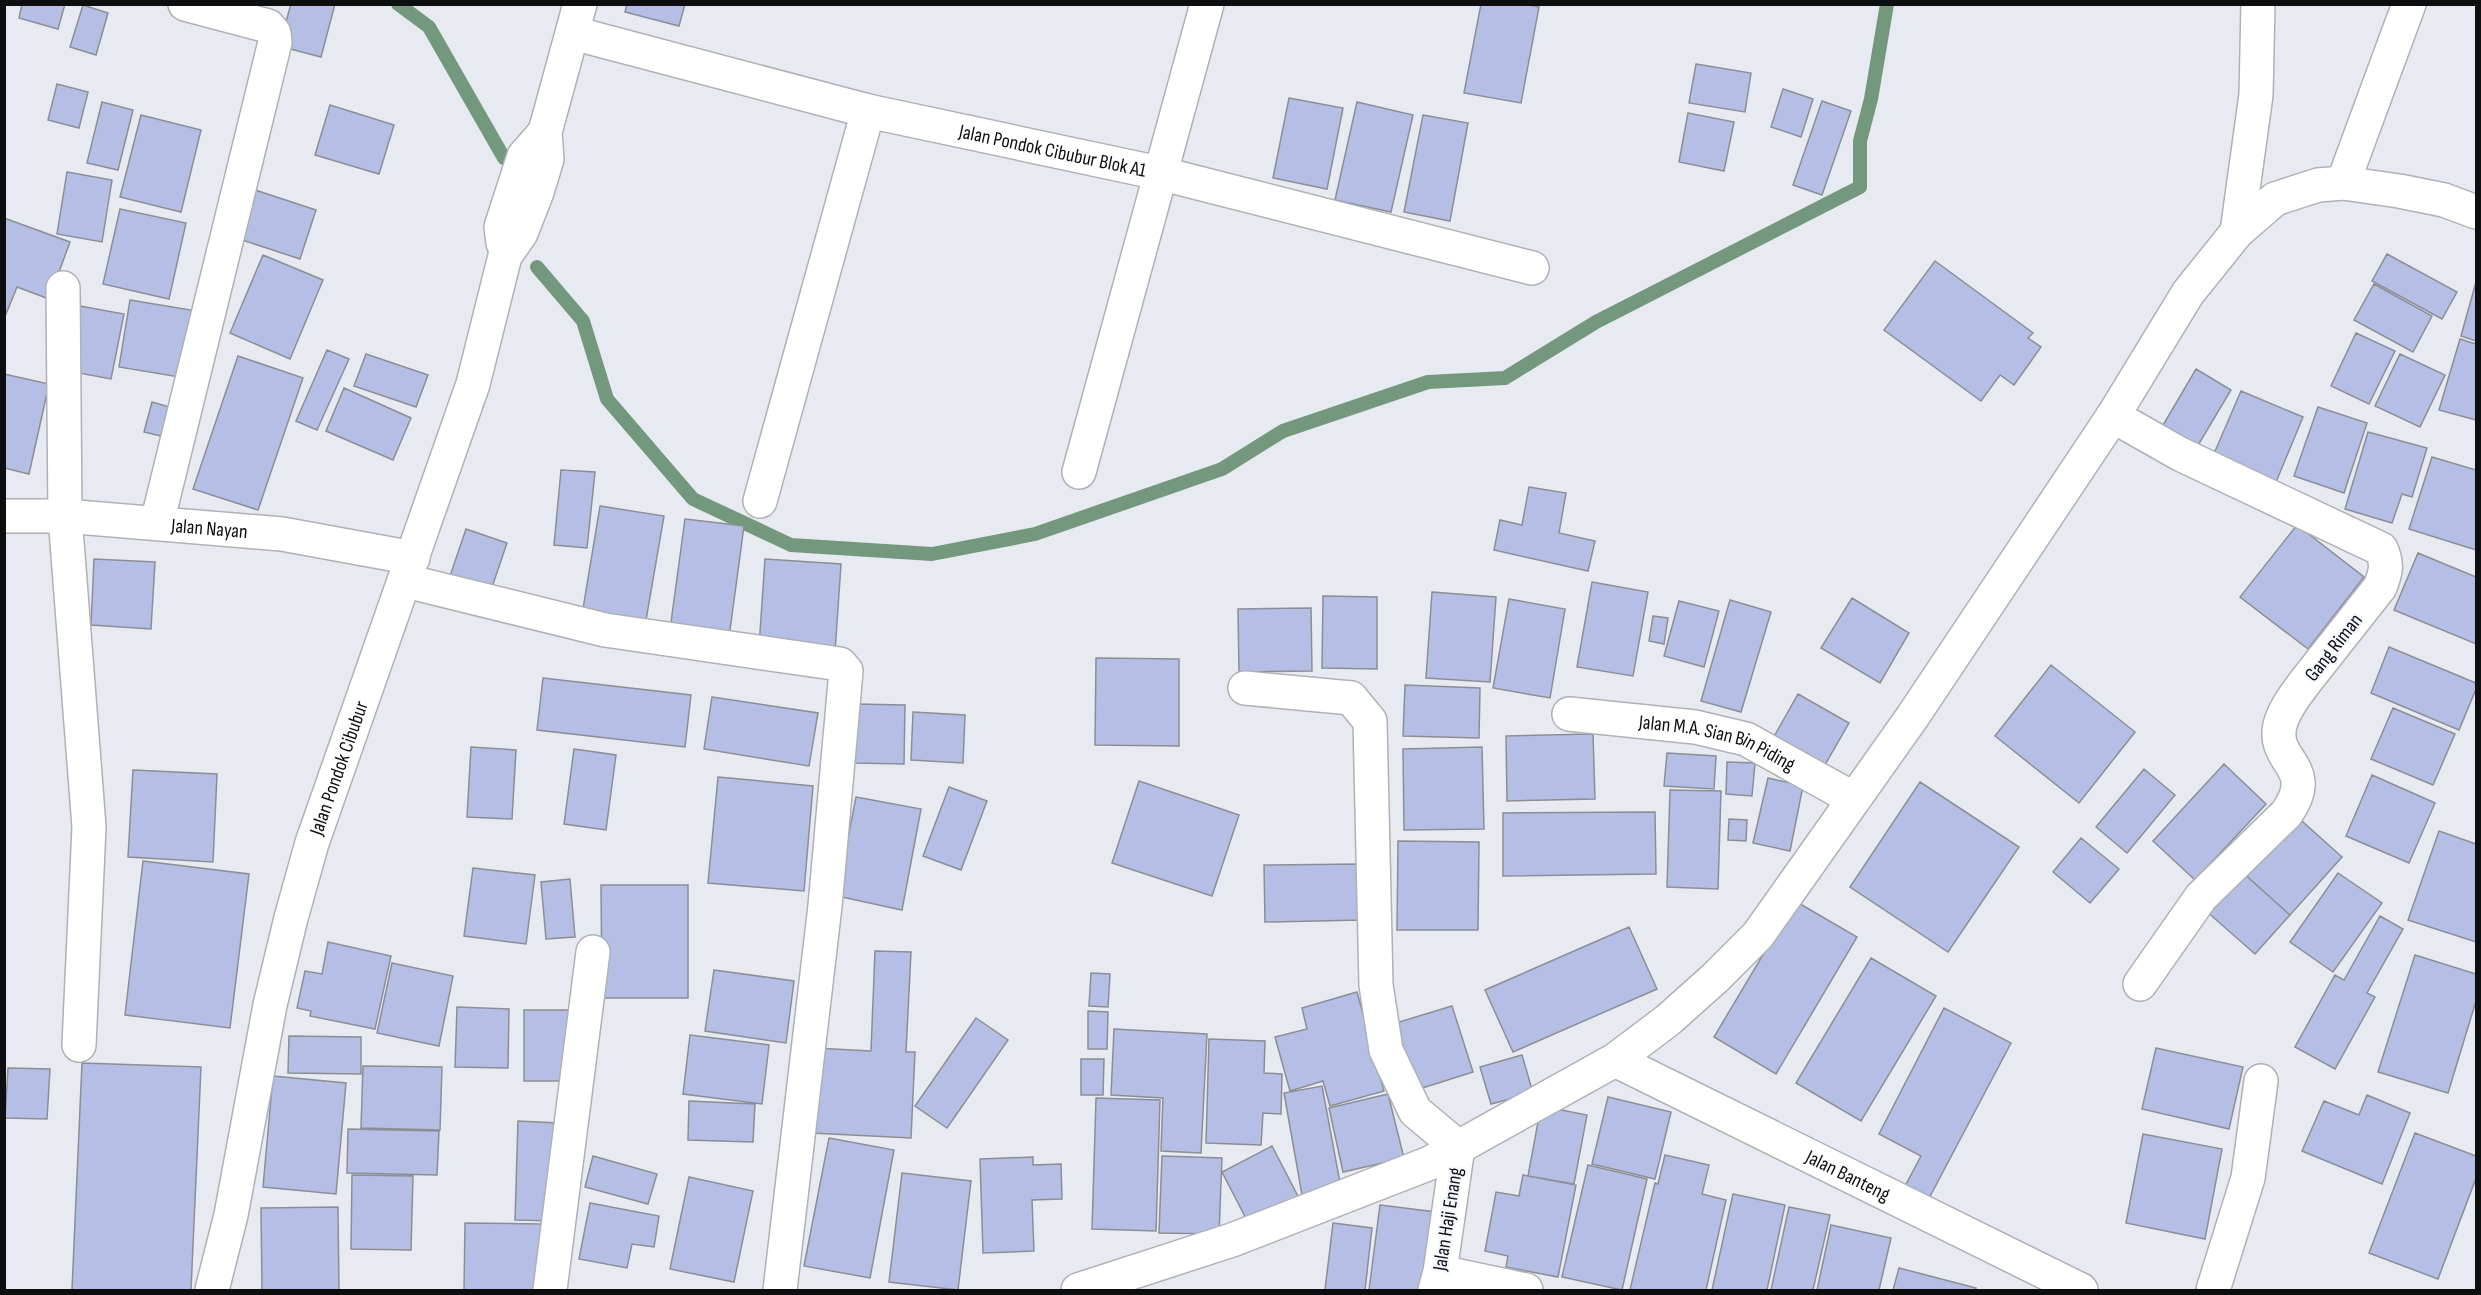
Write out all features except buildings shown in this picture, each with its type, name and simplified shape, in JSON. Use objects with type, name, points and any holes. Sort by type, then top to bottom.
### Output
[{"type":"street","points":[[157,523],[275,42],[274,33],[268,26],[185,4]]},
{"type":"street","points":[[1079,472],[1207,4]]},
{"type":"street","points":[[2237,232],[2256,94],[2258,4]]},
{"type":"street","points":[[2343,183],[2409,4]]},
{"type":"street","name":"Jalan Pondok Cibubur Blok A1","points":[[577,19],[868,111],[1160,173],[1532,268]]},
{"type":"street","name":"Jalan Pondok Cibubur","points":[[212,1290],[231,1215],[270,1005],[291,918],[331,788],[473,384],[505,256],[521,233],[537,192],[547,159],[546,132],[577,19]]},
{"type":"street","points":[[760,501],[868,111]]},
{"type":"street","points":[[1078,1290],[1232,1240],[1430,1163],[1616,1060],[1668,1020],[1758,935],[1913,716],[2113,416],[2188,293],[2237,232],[2275,199],[2318,185],[2343,183],[2444,200],[2476,212]]},
{"type":"street","points":[[63,288],[65,516],[89,827],[79,1045]]},
{"type":"street","name":"Gang Riman","points":[[2113,416],[2180,454],[2381,549],[2386,561],[2380,587],[2301,688],[2280,725],[2280,739],[2298,778],[2300,789],[2296,800],[2286,814],[2201,897],[2140,984]]},
{"type":"street","name":"Jalan Nayan","points":[[4,516],[65,516],[282,534],[409,569],[605,630],[840,664],[844,667],[846,672],[825,906],[780,1290]]},
{"type":"street","points":[[1245,688],[1351,698],[1370,721],[1376,985],[1386,1050],[1415,1111],[1458,1147]]},
{"type":"street","name":"Jalan M.A. Sian Bin Piding","points":[[1569,714],[1695,727],[1746,739],[1854,800]]},
{"type":"street","points":[[550,1290],[593,952]]},
{"type":"street","name":"Jalan Banteng","points":[[1616,1060],[2076,1289]]},
{"type":"street","points":[[2213,1290],[2248,1178],[2260,1082]]},
{"type":"street","name":"Jalan Haji Enang","points":[[1438,1281],[1458,1147]]},
{"type":"street","points":[[1438,1281],[1526,1290]]},
{"type":"waterway","points":[[398,4],[429,27],[504,158]]},
{"type":"waterway","points":[[537,267],[583,321],[607,399],[693,499],[791,545],[932,554],[1035,534],[1222,469],[1283,431],[1428,382],[1505,378],[1596,322],[1860,187],[1860,141],[1871,99],[1887,4]]}]
